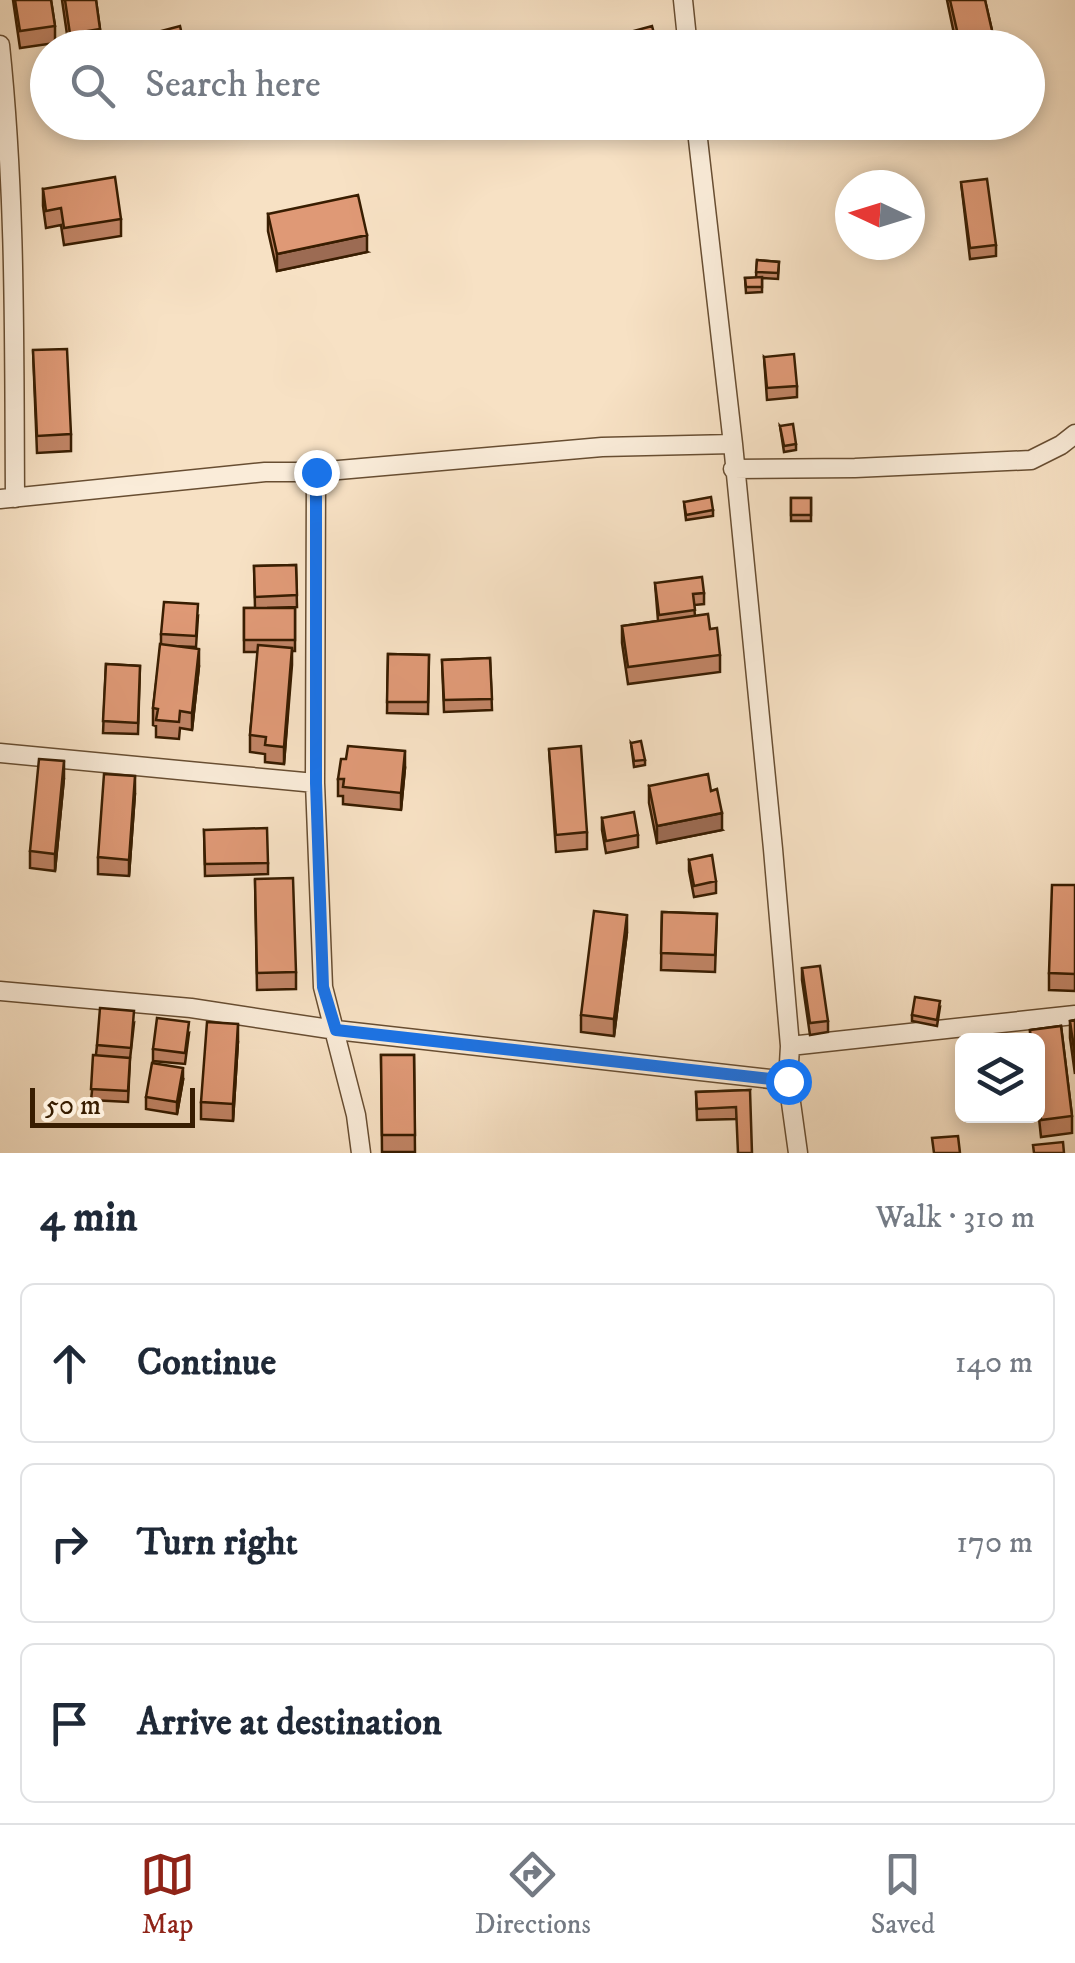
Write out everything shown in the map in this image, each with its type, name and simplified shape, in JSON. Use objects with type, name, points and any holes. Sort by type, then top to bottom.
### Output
[{"type":"street","points":[[683,0],[686,30]]},
{"type":"street","points":[[0,45],[13,213],[8,498],[265,472],[316,472],[583,448],[733,444]]},
{"type":"street","points":[[698,140],[733,444],[790,1046],[788,1081],[798,1153]]},
{"type":"street","points":[[733,468],[855,468],[1031,460],[1061,446],[1075,434]]},
{"type":"street","points":[[316,472],[316,783],[323,987],[356,1115],[361,1153]]},
{"type":"street","points":[[0,753],[316,783]]},
{"type":"street","points":[[0,991],[191,1008],[336,1030],[788,1081]]},
{"type":"street","points":[[790,1046],[1075,1015]]},
{"type":"building","points":[[15,0],[51,0],[55,26],[20,31]]},
{"type":"building","points":[[65,0],[96,0],[100,29],[69,30]]},
{"type":"building","points":[[950,0],[985,0],[992,30],[957,30]]},
{"type":"building","points":[[115,177],[121,219],[64,228],[61,208],[46,211],[43,189]]},
{"type":"building","points":[[987,179],[996,245],[970,248],[961,182]]},
{"type":"building","points":[[358,195],[367,235],[277,254],[268,214]]},
{"type":"building","points":[[757,260],[779,262],[778,273],[756,272]]},
{"type":"building","points":[[762,277],[762,287],[746,287],[745,278]]},
{"type":"building","points":[[67,349],[71,434],[37,436],[33,350]]},
{"type":"building","points":[[794,354],[797,386],[767,388],[764,357]]},
{"type":"building","points":[[793,424],[796,444],[784,446],[780,426]]},
{"type":"building","points":[[711,497],[713,510],[686,515],[684,502]]},
{"type":"building","points":[[791,498],[811,498],[811,515],[791,515]]},
{"type":"building","points":[[296,565],[297,595],[255,597],[254,566]]},
{"type":"building","points":[[702,577],[704,593],[693,594],[695,610],[659,615],[655,583]]},
{"type":"building","points":[[164,602],[198,604],[196,636],[161,634]]},
{"type":"building","points":[[244,608],[295,608],[295,640],[244,640]]},
{"type":"building","points":[[708,614],[710,629],[717,628],[720,655],[628,667],[622,626]]},
{"type":"building","points":[[160,644],[199,649],[192,713],[180,711],[179,722],[156,720],[158,709],[153,708]]},
{"type":"building","points":[[258,645],[292,648],[284,747],[265,745],[266,737],[250,735]]},
{"type":"building","points":[[388,654],[429,655],[428,702],[387,702]]},
{"type":"building","points":[[490,658],[492,699],[444,700],[442,660]]},
{"type":"building","points":[[106,664],[140,666],[138,723],[103,721]]},
{"type":"building","points":[[641,741],[645,760],[634,761],[631,743]]},
{"type":"building","points":[[348,746],[405,751],[401,793],[343,787],[344,779],[338,779]]},
{"type":"building","points":[[581,746],[587,832],[556,835],[549,749]]},
{"type":"building","points":[[39,759],[64,761],[55,854],[30,851]]},
{"type":"building","points":[[104,774],[135,776],[129,860],[98,857]]},
{"type":"building","points":[[708,774],[711,791],[717,789],[722,813],[657,826],[649,786]]},
{"type":"building","points":[[634,812],[638,835],[606,841],[602,818]]},
{"type":"building","points":[[267,828],[268,863],[205,864],[204,830]]},
{"type":"building","points":[[712,855],[716,881],[694,886],[689,860]]},
{"type":"building","points":[[293,878],[296,972],[257,973],[255,879]]},
{"type":"building","points":[[1052,885],[1075,885],[1075,974],[1049,973]]},
{"type":"building","points":[[594,911],[627,915],[614,1019],[581,1015]]},
{"type":"building","points":[[662,912],[717,914],[715,955],[661,953]]},
{"type":"building","points":[[820,966],[828,1021],[810,1023],[802,968]]},
{"type":"building","points":[[915,997],[940,1001],[937,1020],[912,1015]]},
{"type":"building","points":[[100,1008],[134,1011],[131,1048],[97,1045]]},
{"type":"building","points":[[157,1018],[189,1022],[185,1053],[153,1049]]},
{"type":"building","points":[[1075,1020],[1075,1057],[1070,1021]]},
{"type":"building","points":[[207,1022],[238,1024],[233,1104],[201,1102]]},
{"type":"building","points":[[1061,1026],[1072,1116],[1045,1119],[1045,1033],[1030,1030]]},
{"type":"building","points":[[93,1055],[130,1058],[128,1091],[91,1089]]},
{"type":"building","points":[[381,1055],[414,1055],[415,1135],[382,1135]]},
{"type":"building","points":[[152,1063],[183,1068],[177,1102],[146,1097]]},
{"type":"building","points":[[750,1090],[752,1153],[738,1153],[736,1107],[697,1109],[696,1092]]},
{"type":"building","points":[[958,1136],[960,1153],[934,1153],[932,1138]]},
{"type":"building","points":[[1063,1142],[1064,1153],[1034,1153],[1033,1145]]},
{"type":"route","points":[[316,472],[316,783],[323,987],[336,1030],[788,1081]]}]
